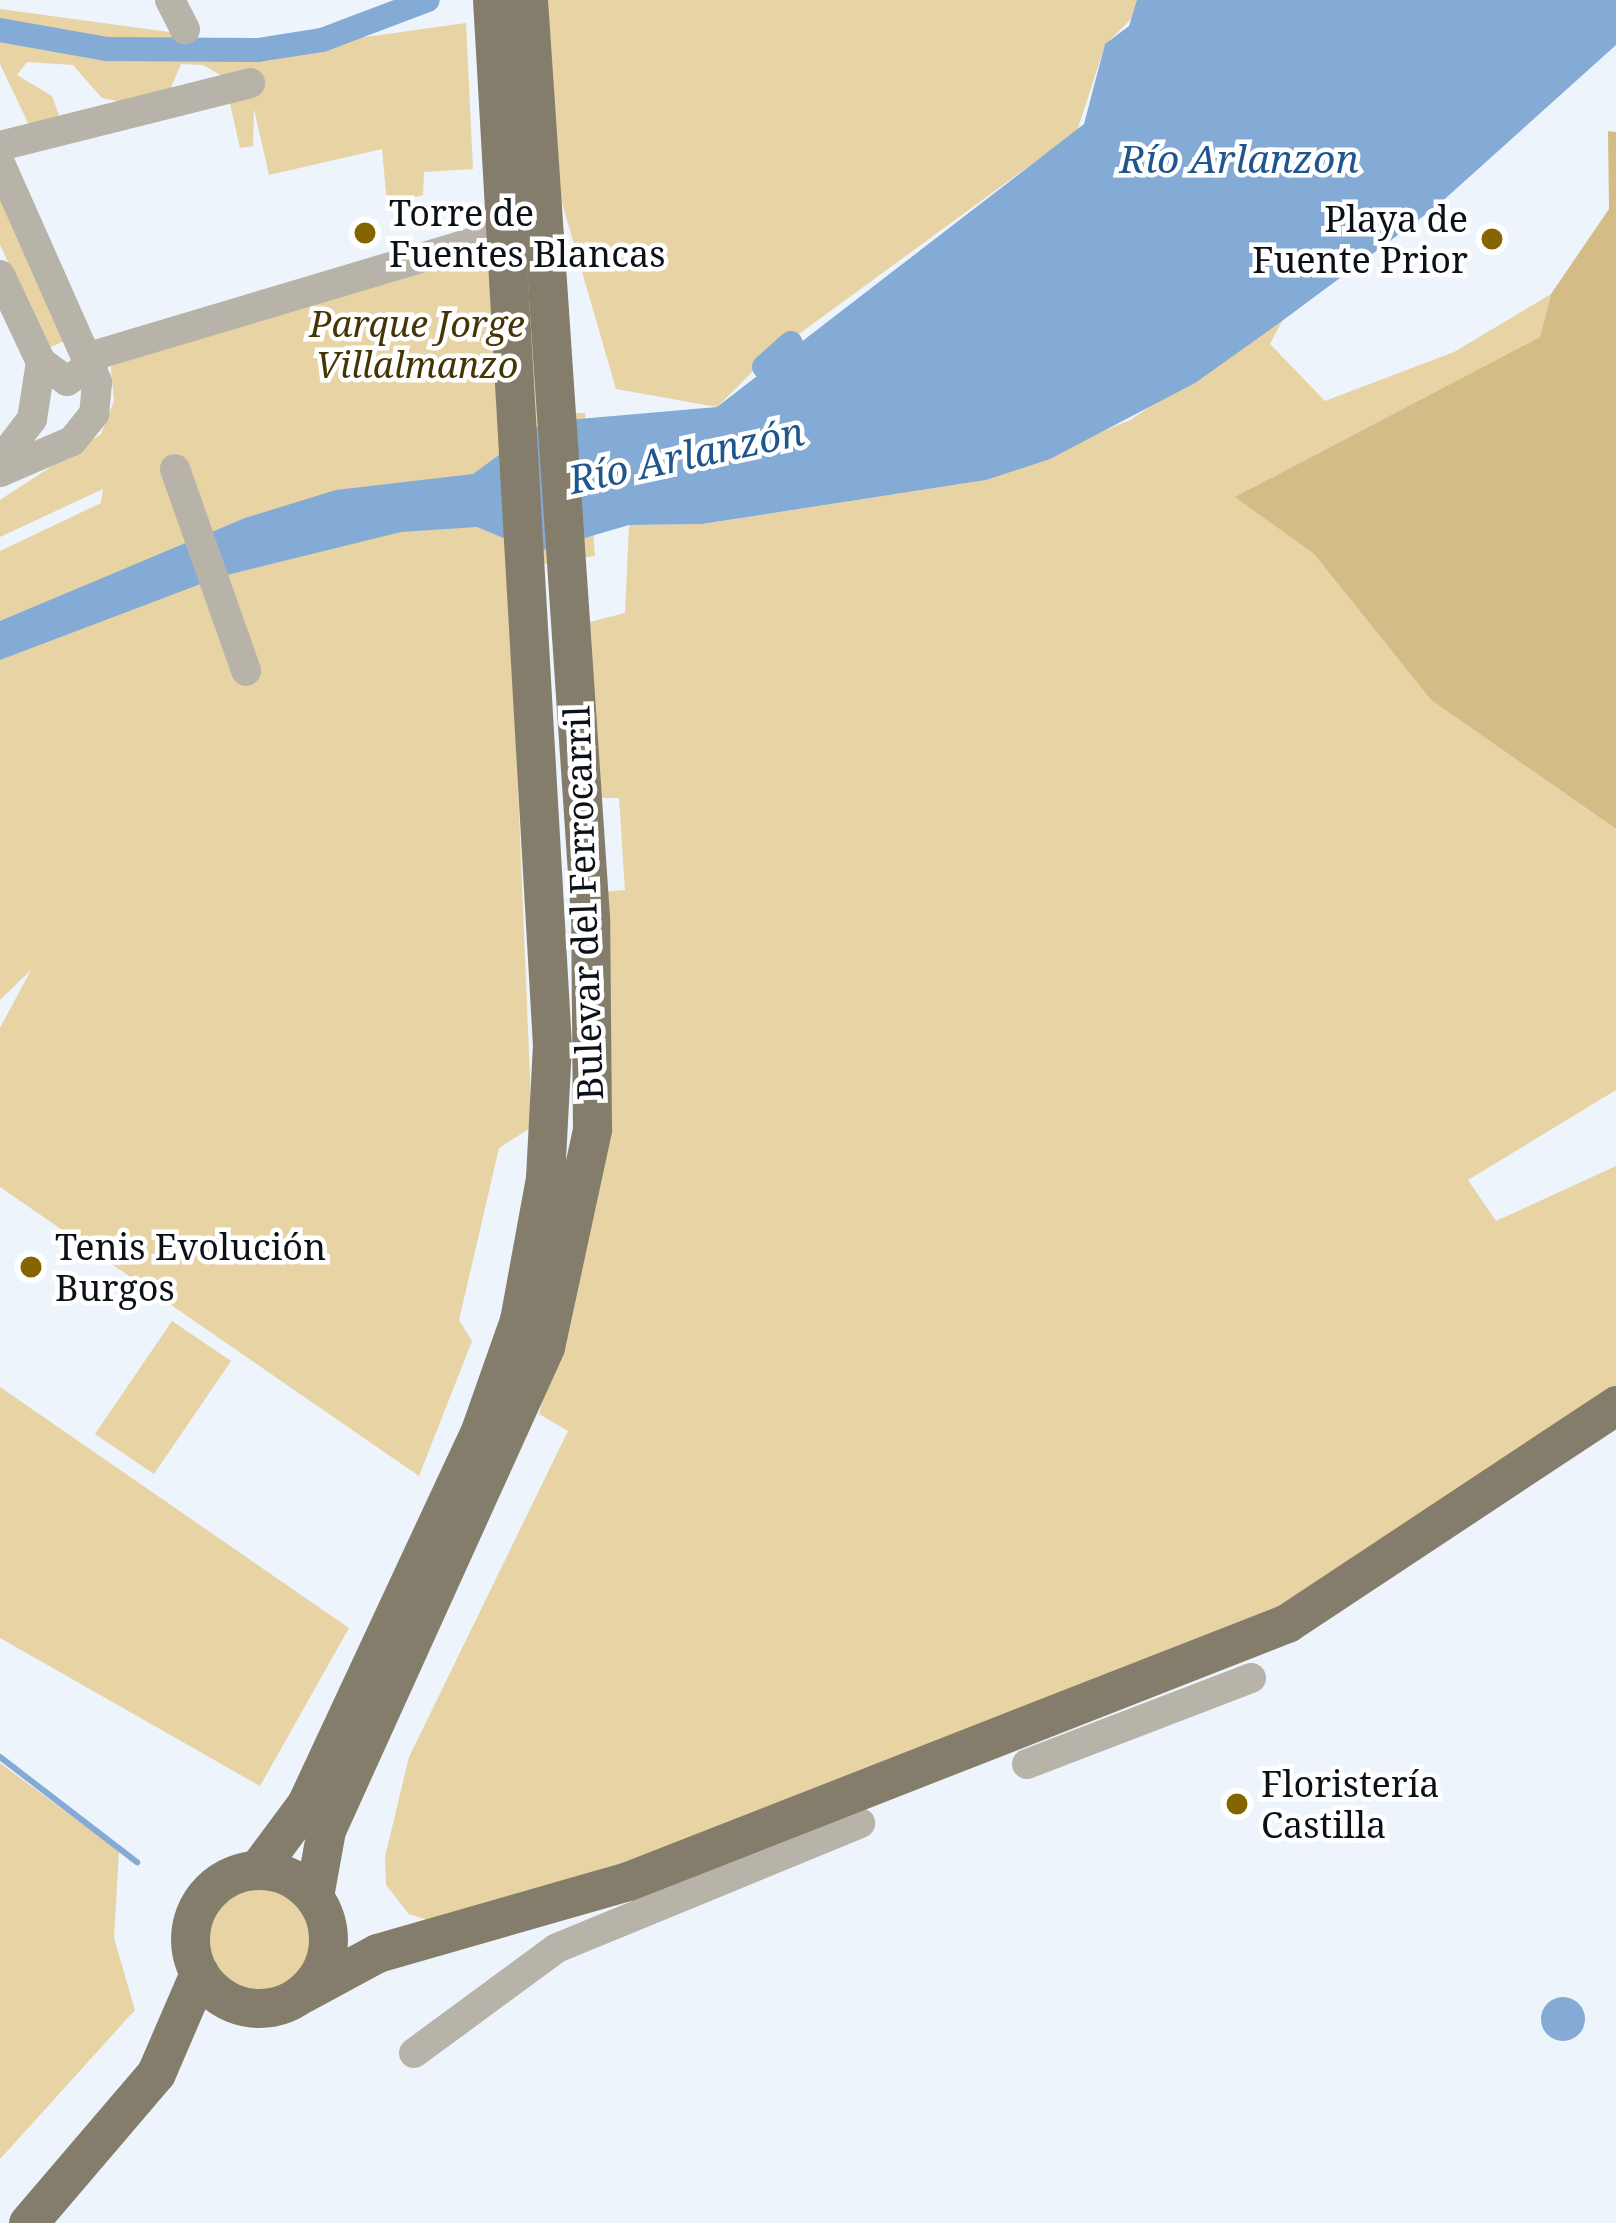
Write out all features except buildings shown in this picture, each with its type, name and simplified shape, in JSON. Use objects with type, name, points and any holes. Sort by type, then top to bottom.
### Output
[{"type":"main road","name":"Bulevar del Ferrocarril","points":[[257,1870],[306,1804],[481,1428],[528,1277],[553,1100],[492,0]]},
{"type":"main road","name":"Bulevar del Ferrocarril","points":[[318,1901],[326,1830],[512,1438],[579,1221],[595,1021],[528,0]]},
{"type":"main road","points":[[28,2223],[156,2073],[250,2009],[303,1993],[402,1945],[628,1881],[1325,1604],[1616,1406]]},
{"type":"main road","points":[[156,2073],[199,1973],[196,1909],[222,1880],[257,1870],[402,1945]]},
{"type":"main road","points":[[303,1993],[327,1956],[318,1901]]},
{"type":"main road","points":[[199,1973],[250,2009]]},
{"type":"street","points":[[170,0],[185,28]]},
{"type":"street","points":[[0,146],[250,83]]},
{"type":"street","points":[[0,163],[93,360],[86,428],[0,472]]},
{"type":"street","points":[[0,275],[41,362],[68,381],[93,360],[502,234]]},
{"type":"street","points":[[0,461],[32,419],[41,362]]},
{"type":"street","points":[[176,472],[242,658]]},
{"type":"street","points":[[1027,1764],[1251,1678],[1167,1669]]},
{"type":"street","points":[[414,2053],[557,1948],[860,1823]]},
{"type":"green space","points":[[540,0],[1137,0],[1138,12],[1105,45],[1077,131],[766,358],[717,407],[616,389],[560,196]]},
{"type":"green space","points":[[0,9],[184,34],[184,45],[58,34],[0,23]]},
{"type":"green space","points":[[466,23],[473,169],[424,172],[423,195],[387,204],[382,149],[269,175],[254,109],[253,146],[240,148],[224,77],[203,65],[181,64],[170,90],[127,103],[102,98],[73,65],[27,62],[17,75],[52,96],[60,118],[29,125],[0,64],[0,39],[200,60]]},
{"type":"green space","name":"Parque Jorge Villalmanzo","points":[[510,63],[541,413],[585,413],[595,556],[509,569],[532,1127],[499,1148],[459,1320],[472,1341],[419,1476],[0,1187],[0,1028],[31,970],[0,1000],[0,551],[101,503],[103,489],[0,537],[0,500],[101,434],[114,401],[110,359],[492,246]]},
{"type":"green space","points":[[0,192],[70,338],[49,348],[0,245]]},
{"type":"green space","points":[[1551,294],[1540,337],[1236,497],[1314,554],[1431,700],[1616,829],[1616,1090],[1468,1180],[1496,1221],[1616,1166],[1616,1390],[1370,1562],[1244,1625],[638,1858],[431,1921],[409,1914],[386,1885],[385,1857],[409,1757],[568,1431],[539,1414],[593,1218],[607,1103],[601,892],[625,890],[619,798],[592,798],[582,624],[625,613],[629,525],[703,524],[986,480],[1130,420],[1282,321],[1270,344],[1325,401],[1454,352]]},
{"type":"green space","points":[[172,1321],[231,1361],[154,1474],[95,1434]]},
{"type":"green space","points":[[0,1387],[349,1628],[260,1786],[0,1638]]},
{"type":"green space","points":[[0,1763],[119,1851],[114,1938],[135,2010],[0,2159]]},
{"type":"green space","points":[[259,1883],[280,1887],[298,1899],[310,1917],[314,1938],[310,1959],[298,1977],[280,1989],[259,1993],[238,1989],[220,1977],[208,1959],[204,1938],[208,1917],[220,1899],[238,1887]]},
{"type":"shaded area","points":[[1608,131],[1616,132],[1616,829],[1431,700],[1314,554],[1235,497],[1540,337],[1551,294],[1609,209]]},
{"type":"water","name":"Río Arlanzon","points":[[1137,0],[1616,0],[1616,45],[1437,206],[1282,321],[1195,383],[1050,459],[986,480],[702,524],[629,525],[537,552],[477,527],[401,532],[219,577],[0,660],[0,621],[245,518],[336,490],[473,474],[544,422],[717,407],[1084,124],[1105,44],[1129,26]]},
{"type":"water","points":[[1563,1997],[1579,2003],[1585,2019],[1579,2035],[1563,2041],[1547,2035],[1541,2019],[1547,2003]]},
{"type":"waterway","points":[[0,30],[107,49],[258,50],[322,40],[428,0]]},
{"type":"waterway","points":[[764,367],[791,343]]},
{"type":"waterway","points":[[0,1757],[137,1862]]},
{"type":"place","name":"Torre de Fuentes Blancas","points":[[365,233]]},
{"type":"place","name":"Playa de Fuente Prior","points":[[1492,239]]},
{"type":"place","name":"Tenis Evolución Burgos","points":[[31,1267]]},
{"type":"place","name":"Floristería Castilla","points":[[1237,1804]]},
{"type":"water label","name":"Río Arlanzón","points":[[686,455]]}]
